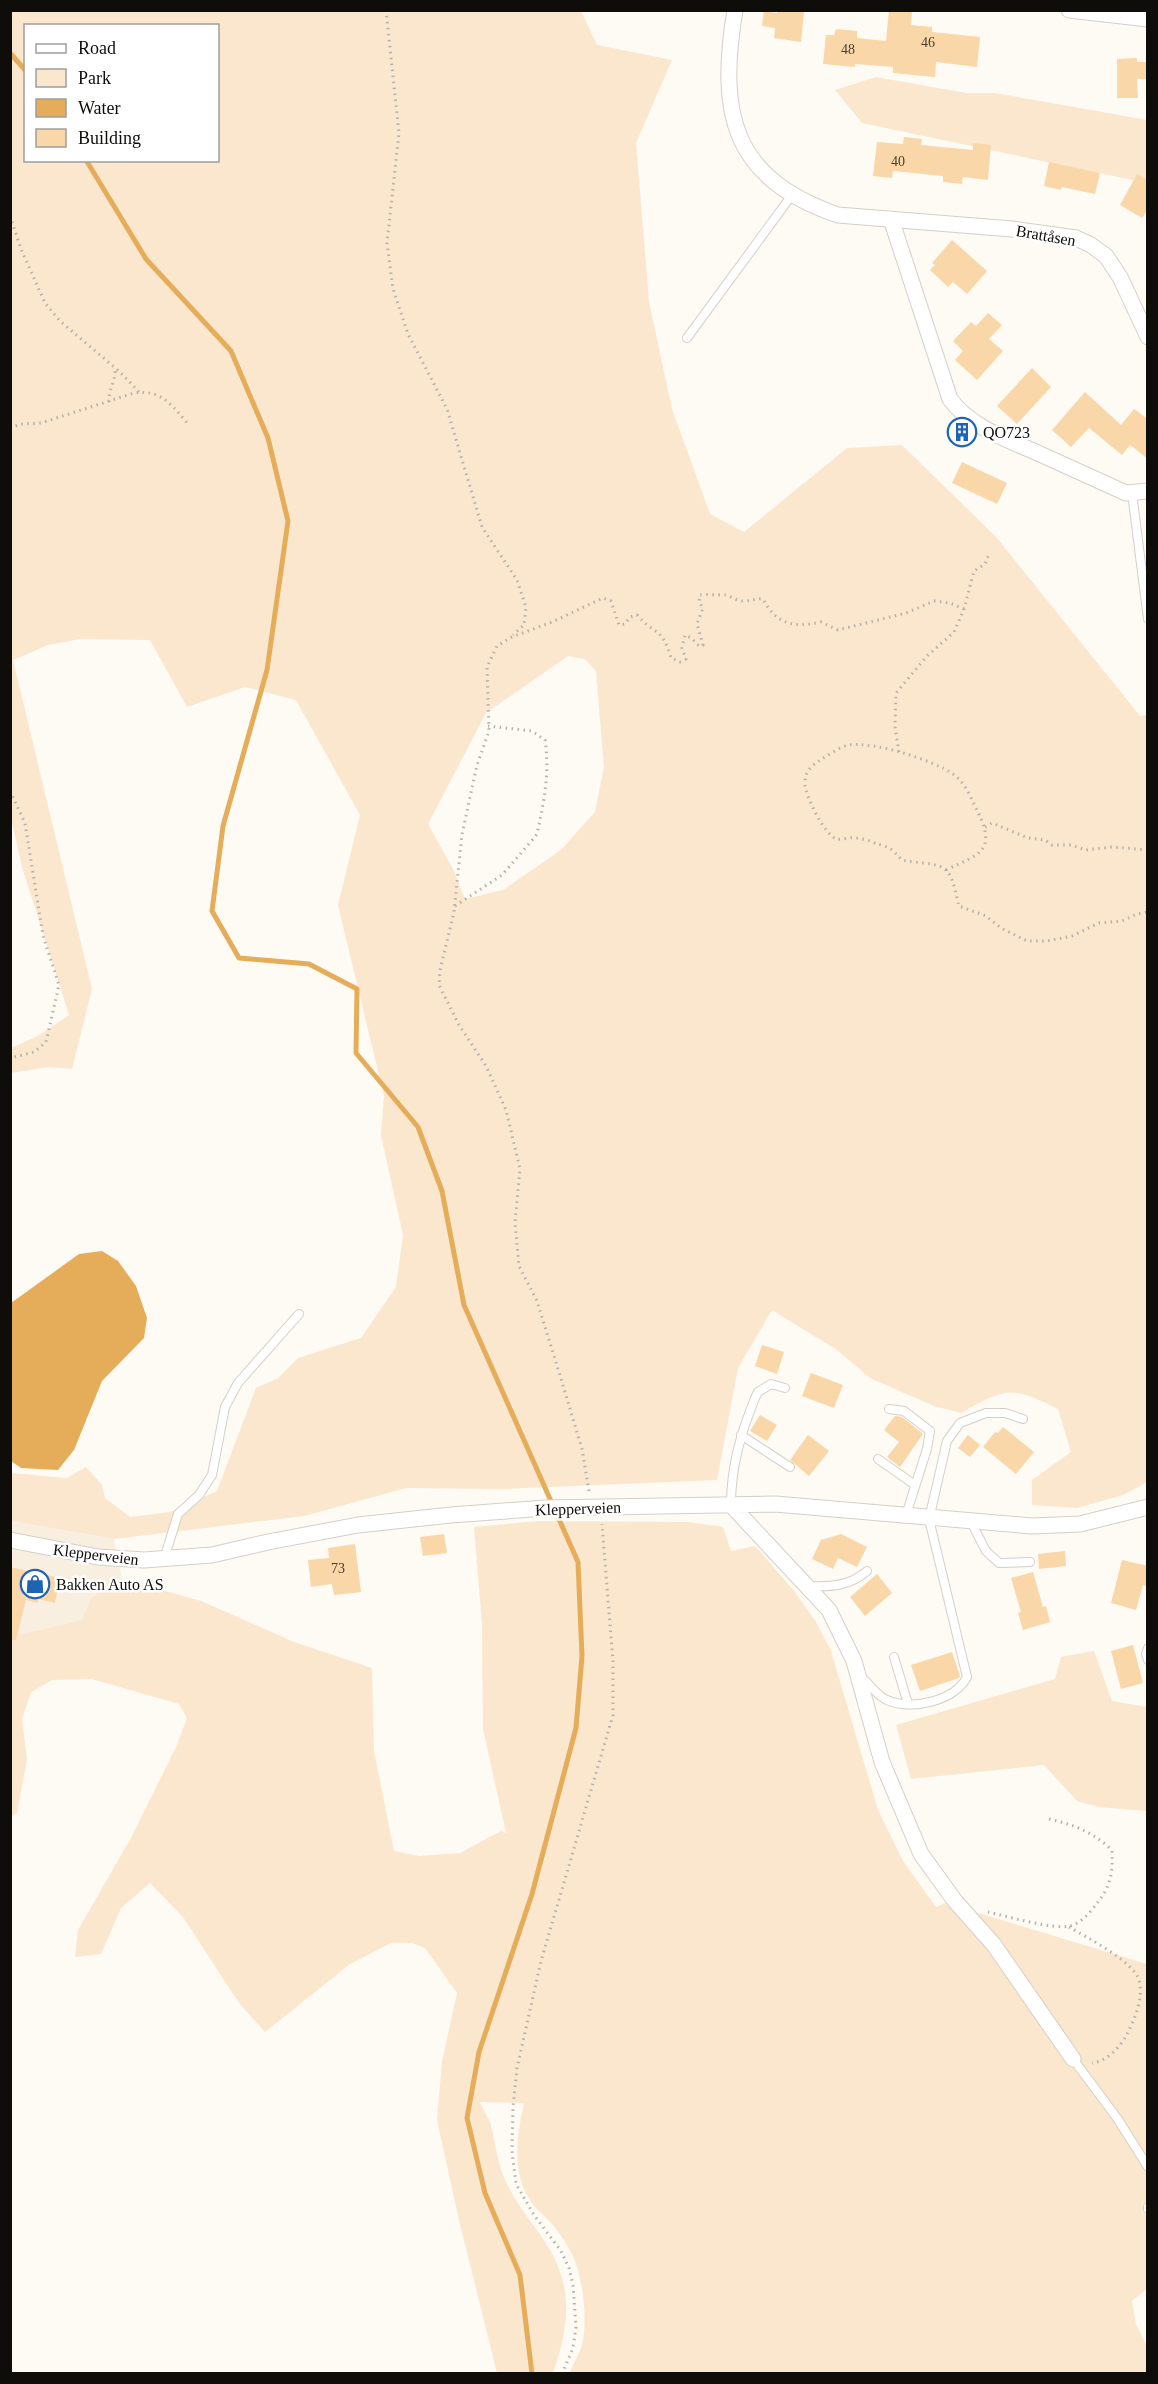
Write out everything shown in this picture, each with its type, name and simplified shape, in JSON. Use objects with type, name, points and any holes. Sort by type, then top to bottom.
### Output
[{"type":"street","name":"Brattåsen","points":[[735,10],[727,83],[731,113],[742,142],[757,166],[781,189],[810,205],[837,215],[1035,231],[1076,238],[1106,256],[1116,270],[1148,338]]},
{"type":"street","points":[[1069,10],[1148,19]]},
{"type":"street","points":[[891,219],[950,399],[962,414],[996,434],[1126,493],[1140,492]]},
{"type":"street","points":[[731,1505],[828,1610],[845,1640],[859,1675],[882,1762],[921,1854],[955,1901],[994,1945],[1073,2059]]},
{"type":"street","name":"Klepperveien","points":[[10,1540],[98,1557],[144,1560],[212,1555],[358,1525],[546,1508],[806,1506],[906,1517],[1032,1526],[1080,1524],[1148,1506]]},
{"type":"lane","points":[[687,338],[792,195]]},
{"type":"lane","points":[[1140,492],[1148,619]]},
{"type":"lane","points":[[164,1559],[178,1514],[198,1495],[212,1475],[221,1422],[230,1396],[238,1383],[299,1314]]},
{"type":"lane","points":[[731,1505],[731,1481],[736,1448],[758,1392],[771,1384],[785,1388]]},
{"type":"lane","points":[[890,1408],[904,1411],[930,1431],[927,1449],[906,1517]]},
{"type":"lane","points":[[859,1675],[885,1700],[908,1704],[930,1702],[963,1685],[967,1677],[929,1519],[947,1441],[960,1423],[986,1413],[1005,1413],[1023,1419]]},
{"type":"lane","points":[[741,1435],[790,1467]]},
{"type":"lane","points":[[878,1458],[915,1485]]},
{"type":"lane","points":[[971,1522],[986,1551],[999,1563],[1030,1562]]},
{"type":"lane","points":[[808,1587],[831,1587],[847,1583],[867,1571]]},
{"type":"lane","points":[[1148,1648],[1146,1654],[1148,1660]]},
{"type":"lane","points":[[894,1657],[908,1704]]},
{"type":"lane","points":[[1073,2059],[1117,2118],[1148,2167]]},
{"type":"path","points":[[386,10],[399,133],[387,243],[393,289],[408,334],[447,409],[482,526],[517,580],[526,607],[524,625],[512,637]]},
{"type":"path","points":[[10,216],[21,249],[45,303],[60,321],[115,368],[139,392]]},
{"type":"path","points":[[109,402],[108,394],[115,377],[115,368]]},
{"type":"path","points":[[10,428],[21,424],[41,423],[139,392],[149,392],[159,396],[188,424]]},
{"type":"path","points":[[899,752],[895,727],[896,693],[927,656],[954,632],[964,609],[974,571],[985,564],[988,554]]},
{"type":"path","points":[[562,2373],[573,2348],[576,2327],[573,2285],[569,2268],[561,2251],[534,2215],[516,2184],[512,2151],[513,2108],[517,2068],[541,1961],[613,1715],[613,1662],[605,1548],[582,1449],[537,1301],[519,1266],[515,1222],[520,1169],[506,1110],[486,1066],[459,1024],[439,985],[440,970],[455,906],[462,834],[488,726],[487,668],[497,646],[512,637],[552,622],[603,598],[610,601],[619,625],[625,624],[630,617],[637,615],[645,624],[656,629],[665,639],[671,658],[680,662],[686,659],[681,648],[685,635],[699,646],[703,645],[697,624],[703,608],[699,602],[700,595],[705,594],[725,595],[743,602],[753,598],[764,599],[771,614],[780,620],[802,626],[821,622],[838,630],[906,613],[934,601],[950,603],[964,609]]},
{"type":"path","points":[[455,906],[502,875],[534,838],[537,834],[545,799],[548,761],[545,740],[532,731],[488,726]]},
{"type":"path","points":[[946,870],[978,855],[985,847],[985,827],[969,792],[954,774],[899,752],[870,745],[847,745],[815,763],[806,773],[805,785],[810,802],[822,825],[832,837],[838,839],[853,837],[871,841],[891,849],[901,859],[946,870],[951,877],[959,906],[986,916],[1001,928],[1027,941],[1047,941],[1072,936],[1099,923],[1122,921],[1148,912]]},
{"type":"path","points":[[10,791],[26,823],[43,936],[59,985],[52,1006],[46,1042],[34,1052],[10,1058]]},
{"type":"path","points":[[985,827],[992,823],[1052,845],[1071,845],[1086,850],[1112,847],[1148,850]]},
{"type":"path","points":[[1049,1819],[1098,1837],[1112,1850],[1113,1870],[1108,1890],[1089,1914],[1069,1927]]},
{"type":"path","points":[[988,1912],[1069,1927],[1129,1966],[1139,1979],[1140,1994],[1135,2019],[1114,2052],[1098,2062],[1073,2059]]},
{"type":"shaded area","points":[[10,1521],[114,1539],[122,1579],[90,1599],[82,1620],[21,1634],[11,1630]]},
{"type":"green space","points":[[11,11],[581,11],[597,45],[672,60],[636,143],[649,302],[672,409],[710,514],[744,532],[847,448],[902,445],[997,538],[1140,716],[1147,715],[1147,1482],[1123,1495],[1077,1508],[1032,1505],[1032,1480],[1071,1452],[1058,1409],[1018,1393],[999,1394],[961,1413],[934,1406],[870,1378],[837,1350],[772,1310],[738,1368],[717,1480],[501,1489],[406,1488],[304,1516],[114,1539],[11,1521],[11,1473],[67,1478],[86,1467],[102,1485],[105,1498],[130,1517],[170,1512],[217,1491],[256,1388],[278,1378],[298,1358],[361,1338],[396,1287],[403,1235],[381,1135],[384,1096],[338,905],[360,815],[296,700],[245,687],[187,707],[150,640],[80,639],[48,645],[13,660],[92,989],[72,1069],[49,1067],[11,1073],[11,1048],[38,1036],[69,1015],[22,867],[11,818]],"holes":[[[568,656],[585,659],[596,671],[604,767],[595,812],[561,850],[503,890],[465,899],[453,869],[428,824],[486,713]]]},
{"type":"green space","points":[[876,77],[966,93],[995,93],[1147,120],[1147,183],[862,123],[835,90]]},
{"type":"green space","points":[[539,1521],[688,1522],[723,1527],[731,1551],[755,1546],[795,1592],[816,1622],[831,1651],[878,1810],[903,1861],[936,1907],[945,1903],[1147,1964],[1148,2288],[1132,2301],[1136,2324],[1147,2347],[1147,2373],[570,2373],[580,2351],[585,2326],[582,2288],[570,2250],[555,2227],[532,2203],[520,2177],[517,2153],[524,2103],[480,2102],[490,2122],[499,2162],[511,2193],[550,2250],[558,2266],[563,2281],[566,2311],[562,2342],[553,2373],[497,2373],[437,2120],[442,2062],[457,1993],[425,1948],[412,1943],[391,1943],[350,1964],[265,2032],[239,2003],[183,1917],[150,1883],[121,1908],[101,1954],[75,1957],[78,1930],[131,1838],[177,1745],[187,1718],[179,1704],[92,1679],[52,1680],[31,1692],[22,1719],[27,1760],[17,1813],[11,1816],[10,1630],[21,1634],[82,1620],[90,1599],[122,1579],[201,1601],[294,1642],[372,1668],[374,1751],[394,1851],[419,1856],[460,1853],[501,1831],[506,1833],[483,1729],[482,1623],[474,1527]]},
{"type":"green space","points":[[1094,1651],[1112,1701],[1147,1707],[1147,1811],[1099,1807],[1077,1801],[1044,1765],[911,1779],[896,1725],[1055,1679],[1061,1657]]},
{"type":"water","points":[[102,1251],[118,1261],[136,1286],[147,1318],[144,1338],[102,1381],[74,1450],[58,1470],[21,1468],[11,1461],[11,1303],[79,1254]]},
{"type":"building","points":[[777,10],[804,12],[801,42],[774,38],[775,28],[762,26],[764,11],[777,13]]},
{"type":"building","points":[[889,10],[912,10],[911,25],[932,27],[932,32],[980,37],[977,67],[936,62],[935,77],[893,73],[893,67],[823,64],[826,35],[834,35],[836,29],[857,31],[857,38],[886,41]]},
{"type":"building","points":[[1137,58],[1137,62],[1148,62],[1148,79],[1137,79],[1138,98],[1117,98],[1117,59]]},
{"type":"building","points":[[904,137],[922,139],[921,145],[973,150],[973,143],[991,145],[988,180],[963,177],[962,184],[943,182],[943,176],[893,171],[892,178],[873,176],[877,142],[903,144]]},
{"type":"building","points":[[1049,162],[1100,173],[1095,194],[1062,187],[1061,190],[1044,186]]},
{"type":"building","points":[[1137,174],[1148,180],[1148,209],[1142,218],[1120,205]]},
{"type":"building","points":[[952,240],[987,271],[967,294],[953,282],[948,287],[930,270],[935,265],[932,263]]},
{"type":"building","points":[[988,313],[1002,325],[989,339],[1003,351],[977,380],[955,360],[963,351],[953,341],[971,322],[976,326]]},
{"type":"building","points":[[1032,368],[1051,387],[1017,424],[997,406]]},
{"type":"building","points":[[1085,392],[1121,425],[1134,409],[1148,419],[1148,459],[1130,445],[1122,455],[1089,428],[1071,447],[1052,430]]},
{"type":"building","points":[[962,462],[1007,483],[997,504],[952,483]]},
{"type":"building","points":[[762,1345],[784,1352],[777,1374],[755,1366]]},
{"type":"building","points":[[811,1373],[843,1385],[834,1408],[802,1396]]},
{"type":"building","points":[[760,1415],[777,1425],[767,1441],[750,1431]]},
{"type":"building","points":[[895,1416],[902,1417],[923,1434],[900,1467],[887,1457],[899,1442],[884,1430]]},
{"type":"building","points":[[1003,1427],[1034,1452],[1016,1474],[983,1447],[995,1432],[998,1433]]},
{"type":"building","points":[[808,1435],[829,1451],[809,1476],[790,1460]]},
{"type":"building","points":[[968,1435],[980,1445],[970,1457],[958,1448]]},
{"type":"building","points":[[444,1534],[447,1553],[423,1556],[420,1537]]},
{"type":"building","points":[[841,1534],[867,1547],[857,1567],[838,1558],[833,1569],[812,1559],[821,1540]]},
{"type":"building","points":[[355,1544],[361,1592],[334,1595],[332,1584],[311,1587],[308,1560],[329,1558],[328,1548]]},
{"type":"building","points":[[1065,1551],[1066,1566],[1039,1569],[1038,1554]]},
{"type":"building","points":[[1122,1560],[1148,1566],[1148,1587],[1143,1585],[1136,1610],[1111,1603]]},
{"type":"building","name":"Bakken Auto AS","points":[[10,1567],[60,1578],[55,1603],[38,1599],[38,1603],[26,1600],[16,1640],[10,1640]]},
{"type":"building","points":[[1033,1572],[1050,1622],[1023,1630],[1018,1613],[1021,1612],[1011,1578]]},
{"type":"building","points":[[877,1574],[892,1593],[865,1616],[850,1597]]},
{"type":"building","points":[[1133,1645],[1143,1683],[1121,1689],[1111,1651]]},
{"type":"building","points":[[952,1652],[959,1678],[920,1691],[911,1665]]},
{"type":"waterway","points":[[10,53],[24,69]]},
{"type":"waterway","points":[[87,162],[146,259],[231,351],[268,438],[288,521],[267,670],[223,826],[212,911],[239,958],[309,964],[357,989],[356,1053],[418,1127],[442,1191],[464,1305],[578,1562],[582,1656],[576,1728],[532,1894],[479,2052],[467,2118],[485,2193],[520,2275],[532,2374]]},
{"type":"place","name":"QO723","points":[[962,432]]},
{"type":"place","name":"Bakken Auto AS","points":[[35,1584]]}]
